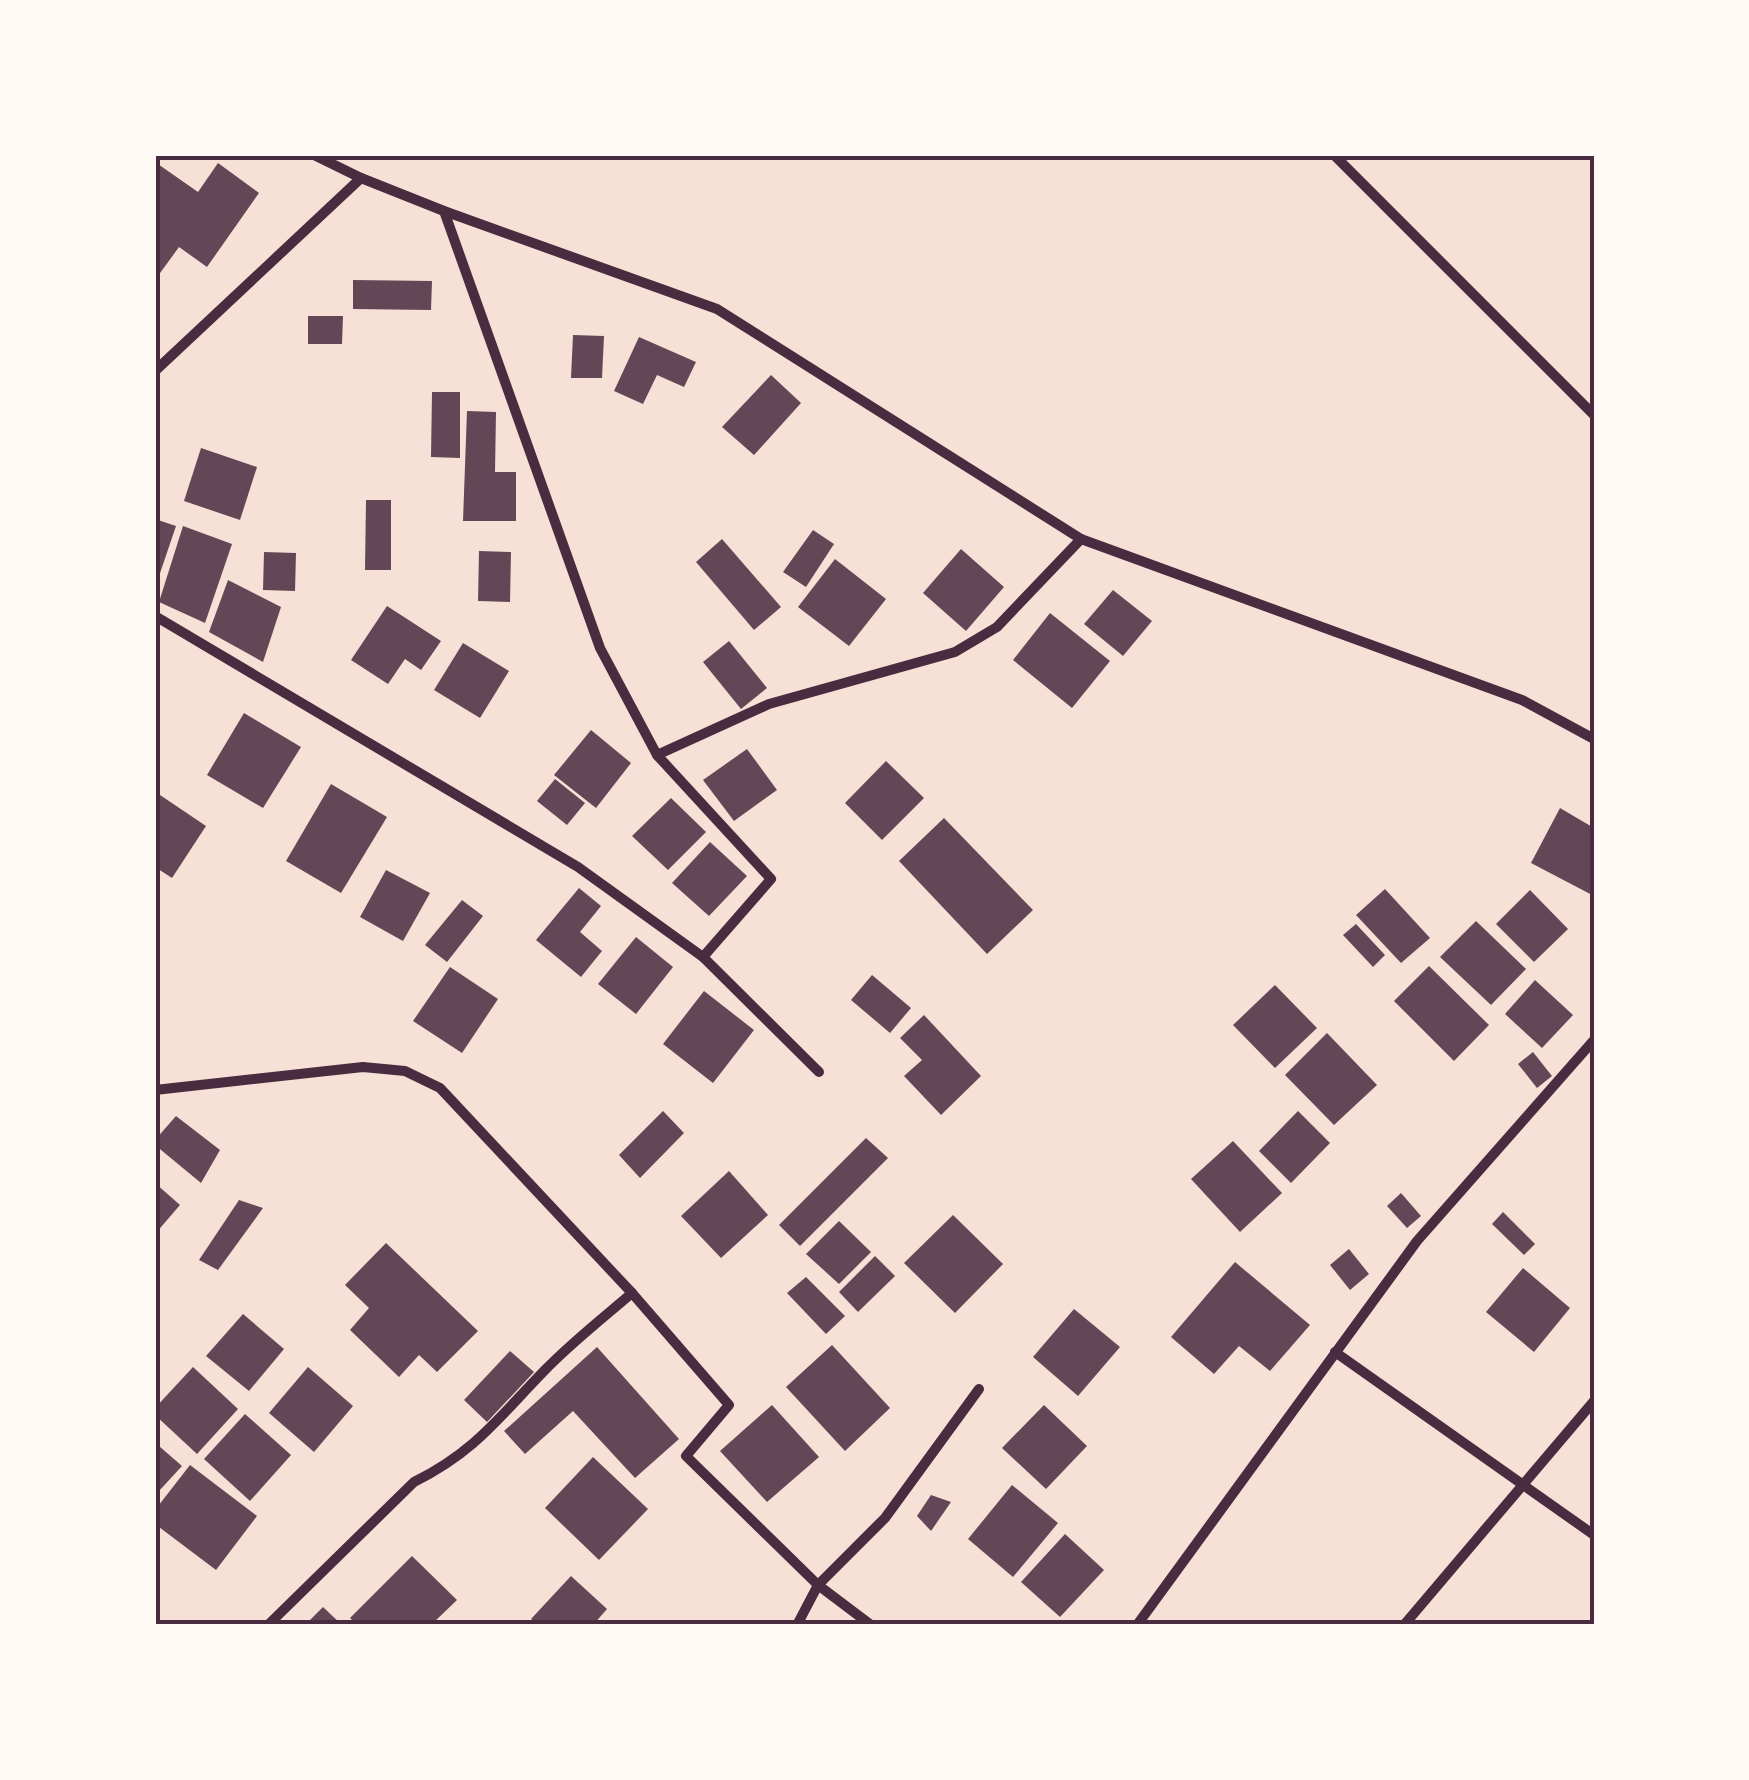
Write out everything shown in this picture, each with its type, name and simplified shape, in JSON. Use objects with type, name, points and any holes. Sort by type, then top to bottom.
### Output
[{"type":"street","points":[[314,155],[444,211],[717,308],[1081,538],[1522,700],[1594,739]]},
{"type":"street","points":[[1334,155],[1594,414]]},
{"type":"street","points":[[155,371],[361,178]]},
{"type":"street","points":[[444,211],[600,648],[658,754],[771,879],[704,957]]},
{"type":"street","points":[[658,754],[769,704],[956,652],[997,627],[1081,538]]},
{"type":"street","points":[[155,616],[578,867],[704,957],[820,1072]]},
{"type":"street","points":[[1138,1625],[1417,1241],[1594,1040]]},
{"type":"street","points":[[155,1090],[363,1067],[404,1071],[440,1088],[632,1292],[729,1405],[686,1456],[818,1586],[871,1625]]},
{"type":"street","points":[[268,1625],[414,1482],[484,1438],[546,1369],[632,1292]]},
{"type":"street","points":[[1335,1352],[1594,1535]]},
{"type":"street","points":[[797,1625],[818,1586],[885,1518],[979,1389]]},
{"type":"street","points":[[1404,1625],[1594,1401]]},
{"type":"building","points":[[155,162],[198,192],[218,163],[259,193],[207,267],[179,247],[155,280]]},
{"type":"building","points":[[353,280],[432,281],[431,310],[353,309]]},
{"type":"building","points":[[308,316],[343,316],[342,344],[308,344]]},
{"type":"building","points":[[573,335],[604,336],[602,378],[571,378]]},
{"type":"building","points":[[639,337],[696,362],[684,387],[657,375],[643,404],[614,391]]},
{"type":"building","points":[[771,375],[801,403],[754,455],[722,427]]},
{"type":"building","points":[[432,392],[460,392],[460,458],[431,457]]},
{"type":"building","points":[[467,411],[496,412],[495,472],[516,472],[516,521],[463,521]]},
{"type":"building","points":[[201,448],[257,467],[240,520],[184,501]]},
{"type":"building","points":[[366,500],[391,500],[391,570],[365,570]]},
{"type":"building","points":[[155,519],[176,526],[156,585],[155,585]]},
{"type":"building","points":[[183,526],[232,544],[205,623],[159,602]]},
{"type":"building","points":[[813,530],[834,544],[806,587],[783,572]]},
{"type":"building","points":[[722,539],[781,607],[754,630],[696,562]]},
{"type":"building","points":[[961,549],[1004,587],[966,631],[923,593]]},
{"type":"building","points":[[479,551],[511,552],[510,602],[478,601]]},
{"type":"building","points":[[264,552],[296,553],[295,591],[263,590]]},
{"type":"building","points":[[835,559],[886,599],[849,646],[798,607]]},
{"type":"building","points":[[228,580],[281,607],[263,662],[209,632]]},
{"type":"building","points":[[1113,590],[1152,621],[1123,656],[1084,624]]},
{"type":"building","points":[[387,606],[441,641],[421,670],[405,659],[388,684],[351,660]]},
{"type":"building","points":[[1050,613],[1110,661],[1072,708],[1013,660]]},
{"type":"building","points":[[729,641],[767,688],[741,709],[703,662]]},
{"type":"building","points":[[463,643],[509,671],[480,718],[434,690]]},
{"type":"building","points":[[244,713],[301,747],[263,808],[207,775]]},
{"type":"building","points":[[591,730],[631,763],[596,808],[554,775]]},
{"type":"building","points":[[747,749],[777,790],[734,821],[703,780]]},
{"type":"building","points":[[886,761],[924,798],[882,840],[845,803]]},
{"type":"building","points":[[555,779],[585,803],[567,825],[537,801]]},
{"type":"building","points":[[331,784],[387,817],[341,893],[286,861]]},
{"type":"building","points":[[157,793],[206,826],[172,878],[155,867]]},
{"type":"building","points":[[671,798],[706,832],[668,870],[632,836]]},
{"type":"building","points":[[1560,808],[1594,828],[1594,896],[1531,863]]},
{"type":"building","points":[[944,818],[1033,910],[987,954],[899,861]]},
{"type":"building","points":[[710,842],[747,876],[709,916],[672,883]]},
{"type":"building","points":[[386,870],[430,893],[403,941],[360,917]]},
{"type":"building","points":[[579,888],[601,906],[580,932],[602,951],[581,977],[536,940]]},
{"type":"building","points":[[1385,889],[1430,938],[1401,963],[1356,915]]},
{"type":"building","points":[[1530,890],[1568,929],[1534,962],[1496,924]]},
{"type":"building","points":[[462,900],[483,916],[447,962],[425,945]]},
{"type":"building","points":[[1476,921],[1526,969],[1491,1005],[1440,957]]},
{"type":"building","points":[[1356,924],[1385,955],[1373,967],[1343,935]]},
{"type":"building","points":[[636,937],[673,967],[636,1014],[598,984]]},
{"type":"building","points":[[1429,966],[1489,1025],[1454,1061],[1394,1001]]},
{"type":"building","points":[[450,967],[498,999],[462,1053],[413,1021]]},
{"type":"building","points":[[872,975],[911,1008],[890,1033],[851,1000]]},
{"type":"building","points":[[1535,980],[1573,1015],[1542,1048],[1505,1014]]},
{"type":"building","points":[[1275,985],[1317,1028],[1275,1068],[1233,1025]]},
{"type":"building","points":[[704,991],[754,1030],[713,1083],[663,1044]]},
{"type":"building","points":[[924,1015],[981,1076],[941,1115],[904,1076],[922,1060],[900,1038]]},
{"type":"building","points":[[1327,1033],[1377,1085],[1334,1125],[1285,1075]]},
{"type":"building","points":[[1533,1052],[1552,1076],[1537,1088],[1518,1064]]},
{"type":"building","points":[[663,1111],[684,1133],[640,1178],[619,1155]]},
{"type":"building","points":[[1298,1111],[1330,1143],[1291,1183],[1259,1151]]},
{"type":"building","points":[[176,1116],[220,1150],[201,1183],[155,1145]]},
{"type":"building","points":[[866,1138],[888,1158],[800,1246],[779,1225]]},
{"type":"building","points":[[1233,1141],[1282,1193],[1240,1232],[1191,1179]]},
{"type":"building","points":[[729,1171],[768,1215],[721,1258],[681,1216]]},
{"type":"building","points":[[155,1183],[180,1205],[155,1234]]},
{"type":"building","points":[[1401,1193],[1421,1216],[1407,1228],[1387,1206]]},
{"type":"building","points":[[239,1200],[263,1208],[218,1270],[199,1260]]},
{"type":"building","points":[[1503,1212],[1535,1244],[1524,1255],[1492,1224]]},
{"type":"building","points":[[953,1215],[1003,1264],[955,1313],[904,1263]]},
{"type":"building","points":[[839,1221],[871,1252],[839,1284],[806,1254]]},
{"type":"building","points":[[386,1243],[478,1331],[437,1372],[419,1355],[399,1377],[350,1330],[369,1308],[345,1285]]},
{"type":"building","points":[[1349,1249],[1369,1274],[1350,1290],[1330,1265]]},
{"type":"building","points":[[875,1256],[895,1276],[858,1312],[839,1292]]},
{"type":"building","points":[[1235,1262],[1310,1325],[1270,1371],[1239,1346],[1214,1374],[1171,1337]]},
{"type":"building","points":[[1523,1268],[1570,1308],[1534,1352],[1486,1312]]},
{"type":"building","points":[[806,1277],[845,1316],[826,1334],[787,1293]]},
{"type":"building","points":[[1074,1309],[1120,1347],[1078,1396],[1033,1357]]},
{"type":"building","points":[[243,1314],[284,1349],[249,1391],[206,1356]]},
{"type":"building","points":[[832,1345],[890,1408],[845,1451],[786,1387]]},
{"type":"building","points":[[597,1347],[679,1439],[635,1478],[573,1411],[525,1454],[504,1431]]},
{"type":"building","points":[[510,1351],[534,1372],[487,1422],[464,1400]]},
{"type":"building","points":[[193,1367],[238,1409],[197,1454],[155,1415],[155,1408]]},
{"type":"building","points":[[308,1367],[353,1406],[314,1452],[269,1413]]},
{"type":"building","points":[[772,1405],[819,1457],[767,1502],[720,1451]]},
{"type":"building","points":[[1044,1405],[1087,1446],[1046,1489],[1002,1448]]},
{"type":"building","points":[[245,1414],[291,1455],[250,1501],[204,1459]]},
{"type":"building","points":[[159,1446],[182,1466],[159,1491],[155,1487],[155,1450]]},
{"type":"building","points":[[593,1457],[648,1509],[599,1560],[545,1508]]},
{"type":"building","points":[[190,1465],[257,1516],[216,1570],[155,1524],[155,1510]]},
{"type":"building","points":[[1012,1485],[1058,1523],[1013,1577],[968,1539]]},
{"type":"building","points":[[931,1495],[951,1502],[931,1531],[917,1516]]},
{"type":"building","points":[[1065,1534],[1104,1570],[1060,1617],[1021,1582]]},
{"type":"building","points":[[412,1556],[457,1600],[431,1625],[357,1625],[350,1618]]},
{"type":"building","points":[[571,1576],[607,1609],[593,1625],[538,1625],[531,1619]]},
{"type":"building","points":[[323,1607],[342,1625],[305,1625]]}]
